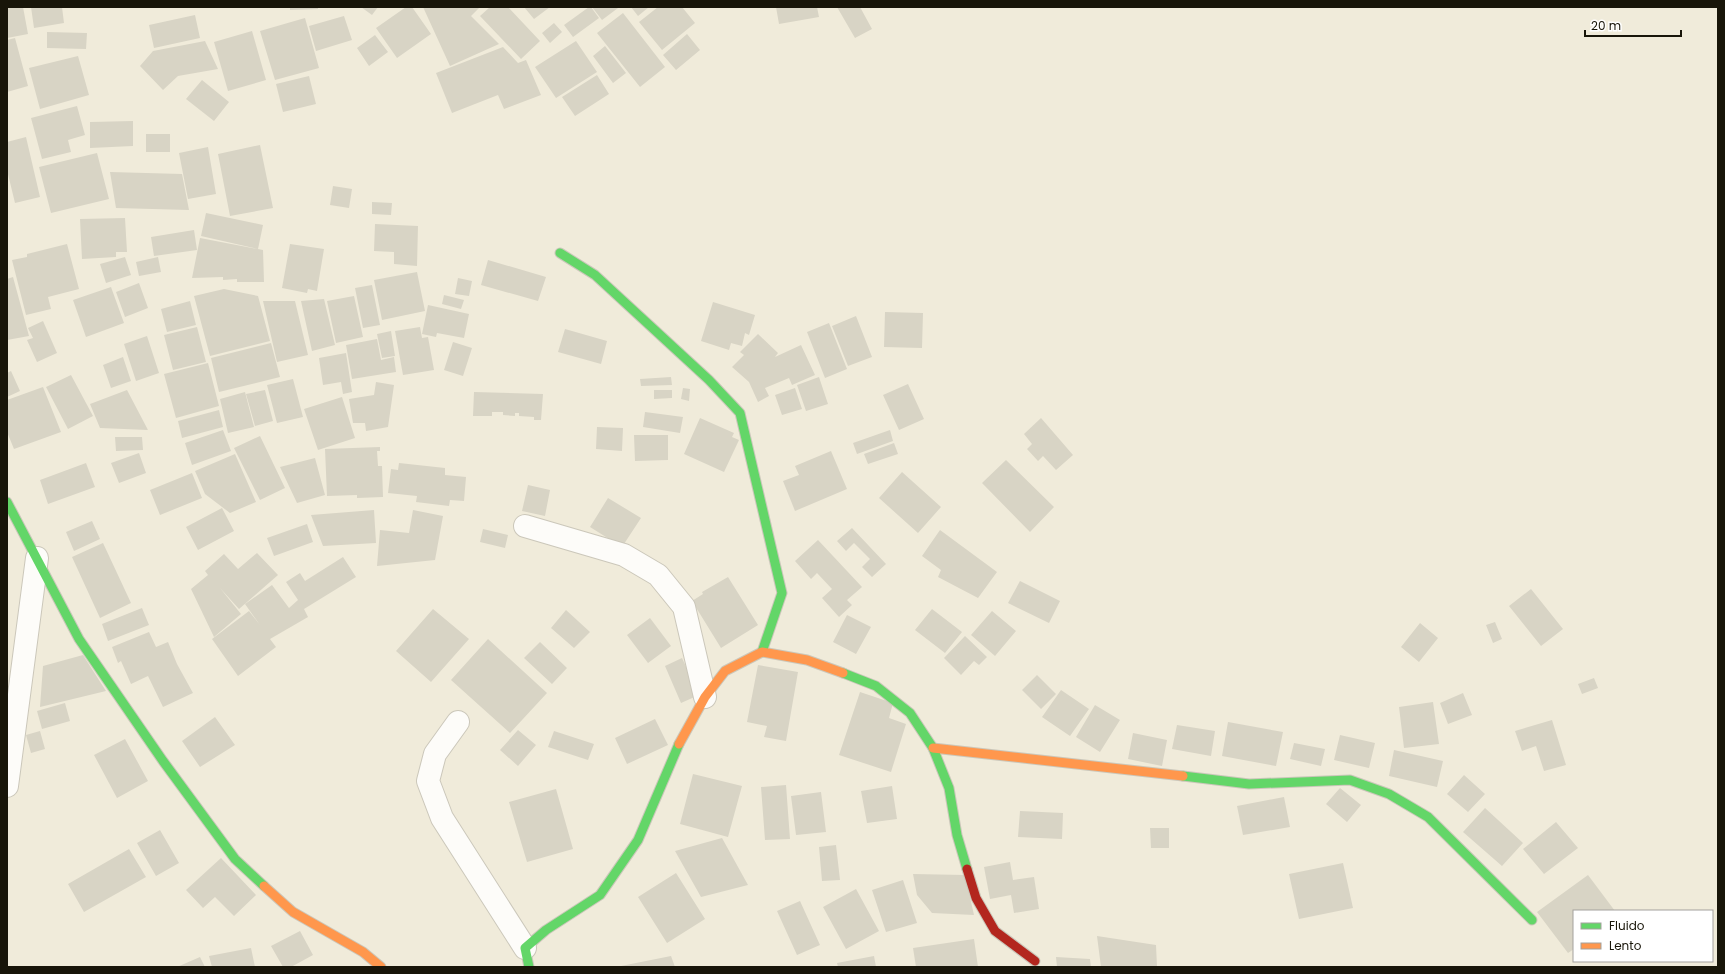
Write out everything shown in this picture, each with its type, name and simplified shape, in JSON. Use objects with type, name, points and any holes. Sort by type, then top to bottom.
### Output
[{"type":"street","points":[[560,253],[596,275],[709,380],[740,413],[782,593],[762,652]]},
{"type":"street","points":[[7,502],[79,639],[163,762],[235,858],[294,912],[363,952],[381,967]]},
{"type":"street","points":[[525,526],[624,555],[658,576],[684,607],[705,697]]},
{"type":"street","points":[[7,786],[37,558]]},
{"type":"street","points":[[458,722],[435,754],[428,781],[442,818],[527,957],[546,930],[600,895],[638,840],[682,737],[705,697],[724,671],[762,652],[807,660],[876,686],[910,713],[933,748],[949,788],[957,835],[976,898],[995,931],[1035,961]]},
{"type":"street","points":[[933,748],[1249,784],[1350,780],[1389,794],[1428,817],[1532,920]]},
{"type":"building","points":[[7,7],[23,7],[28,34],[7,38]]},
{"type":"building","points":[[31,7],[62,7],[64,23],[34,28]]},
{"type":"building","points":[[290,7],[318,7],[318,9],[290,10]]},
{"type":"building","points":[[361,7],[378,7],[372,15]]},
{"type":"building","points":[[406,7],[412,7],[431,34],[397,58],[376,28]]},
{"type":"building","points":[[423,7],[480,7],[471,16],[499,44],[450,66]]},
{"type":"building","points":[[490,7],[508,7],[540,41],[521,59],[480,16]]},
{"type":"building","points":[[524,7],[550,7],[534,19]]},
{"type":"building","points":[[591,7],[599,18],[573,37],[564,25]]},
{"type":"building","points":[[592,7],[617,7],[618,8],[602,20]]},
{"type":"building","points":[[631,7],[649,7],[638,16]]},
{"type":"building","points":[[658,7],[682,7],[695,23],[662,50],[639,22]]},
{"type":"building","points":[[776,7],[817,7],[819,17],[779,24]]},
{"type":"building","points":[[837,7],[860,7],[872,29],[855,38]]},
{"type":"building","points":[[623,13],[665,67],[640,87],[597,33]]},
{"type":"building","points":[[195,15],[200,38],[154,48],[149,25]]},
{"type":"building","points":[[344,16],[352,40],[316,51],[309,26]]},
{"type":"building","points":[[305,18],[319,68],[275,80],[260,31]]},
{"type":"building","points":[[554,23],[562,32],[550,43],[542,33]]},
{"type":"building","points":[[252,31],[266,80],[228,91],[214,42]]},
{"type":"building","points":[[47,32],[87,33],[86,49],[47,48]]},
{"type":"building","points":[[687,34],[700,50],[676,70],[663,55]]},
{"type":"building","points":[[375,35],[388,52],[369,66],[357,48]]},
{"type":"building","points":[[15,38],[28,86],[7,92],[7,40]]},
{"type":"building","points":[[205,41],[218,69],[178,76],[163,90],[140,66],[153,51]]},
{"type":"building","points":[[576,41],[597,72],[556,98],[535,67]]},
{"type":"building","points":[[605,46],[626,73],[613,83],[593,56]]},
{"type":"building","points":[[503,47],[518,63],[526,60],[541,95],[504,109],[498,95],[452,113],[436,73]]},
{"type":"building","points":[[78,56],[89,95],[40,109],[29,68]]},
{"type":"building","points":[[597,75],[609,94],[575,116],[562,97]]},
{"type":"building","points":[[309,76],[316,104],[283,112],[276,84]]},
{"type":"building","points":[[202,80],[229,102],[214,121],[186,99]]},
{"type":"building","points":[[77,106],[85,135],[68,140],[71,152],[42,159],[31,118]]},
{"type":"building","points":[[133,121],[133,146],[90,148],[90,122]]},
{"type":"building","points":[[146,134],[170,134],[170,152],[146,152]]},
{"type":"building","points":[[26,137],[40,197],[15,203],[7,170],[7,142]]},
{"type":"building","points":[[260,145],[273,208],[230,216],[218,154]]},
{"type":"building","points":[[208,147],[216,194],[188,199],[179,153]]},
{"type":"building","points":[[97,153],[109,199],[51,213],[39,167]]},
{"type":"building","points":[[110,172],[182,174],[189,210],[116,208]]},
{"type":"building","points":[[333,186],[352,189],[349,208],[330,205]]},
{"type":"building","points":[[372,202],[392,203],[391,215],[372,214]]},
{"type":"building","points":[[206,213],[263,225],[258,249],[201,236]]},
{"type":"building","points":[[125,218],[127,252],[116,252],[116,257],[82,259],[80,219]]},
{"type":"building","points":[[375,224],[418,226],[417,266],[394,264],[394,252],[374,251]]},
{"type":"building","points":[[194,230],[197,250],[154,256],[151,237]]},
{"type":"building","points":[[200,238],[263,250],[264,282],[237,282],[237,279],[223,280],[223,277],[192,278]]},
{"type":"building","points":[[67,244],[79,289],[48,297],[51,309],[26,315],[12,260],[27,257],[27,254]]},
{"type":"building","points":[[290,244],[324,249],[317,291],[308,289],[307,293],[282,288]]},
{"type":"building","points":[[125,257],[131,275],[106,283],[100,264]]},
{"type":"building","points":[[158,257],[161,272],[139,276],[136,262]]},
{"type":"building","points":[[488,260],[546,277],[538,301],[481,285]]},
{"type":"building","points":[[417,272],[425,311],[382,320],[374,280]]},
{"type":"building","points":[[13,277],[29,336],[7,340],[7,279]]},
{"type":"building","points":[[458,278],[472,281],[469,296],[455,294]]},
{"type":"building","points":[[139,283],[148,308],[125,317],[116,292]]},
{"type":"building","points":[[372,285],[380,325],[363,328],[355,288]]},
{"type":"building","points":[[111,287],[124,323],[86,337],[73,300]]},
{"type":"building","points":[[224,289],[258,296],[270,341],[210,356],[194,296]]},
{"type":"building","points":[[444,295],[464,300],[461,309],[442,304]]},
{"type":"building","points":[[354,296],[363,337],[336,343],[327,301]]},
{"type":"building","points":[[324,299],[335,345],[312,351],[301,301]]},
{"type":"building","points":[[190,301],[196,325],[167,332],[161,309]]},
{"type":"building","points":[[263,301],[295,301],[308,355],[277,362]]},
{"type":"building","points":[[713,302],[755,315],[749,335],[745,333],[742,346],[731,343],[729,350],[701,341]]},
{"type":"building","points":[[428,305],[469,314],[464,338],[437,333],[436,337],[422,334]]},
{"type":"building","points":[[885,312],[923,313],[922,348],[884,347]]},
{"type":"building","points":[[856,316],[872,357],[848,366],[832,326]]},
{"type":"building","points":[[43,321],[57,353],[37,362],[27,340],[33,338],[28,328]]},
{"type":"building","points":[[829,323],[847,369],[825,378],[807,332]]},
{"type":"building","points":[[197,327],[206,362],[173,370],[164,335]]},
{"type":"building","points":[[420,327],[422,338],[428,337],[434,370],[403,375],[395,331]]},
{"type":"building","points":[[565,329],[607,341],[601,364],[558,352]]},
{"type":"building","points":[[391,331],[395,356],[382,358],[377,334]]},
{"type":"building","points":[[758,334],[778,353],[775,357],[801,345],[815,375],[792,385],[789,378],[765,388],[769,396],[758,402],[749,382],[732,367],[744,355],[740,352]]},
{"type":"building","points":[[147,336],[159,373],[136,381],[124,344]]},
{"type":"building","points":[[377,339],[381,360],[394,357],[396,372],[352,379],[346,345]]},
{"type":"building","points":[[453,342],[472,348],[463,376],[444,370]]},
{"type":"building","points":[[271,343],[280,377],[219,392],[211,358]]},
{"type":"building","points":[[346,353],[352,392],[343,394],[341,382],[323,385],[319,358]]},
{"type":"building","points":[[123,357],[131,381],[111,388],[103,365]]},
{"type":"building","points":[[208,363],[219,406],[176,418],[164,374]]},
{"type":"building","points":[[11,371],[20,391],[7,397],[7,373]]},
{"type":"building","points":[[71,375],[93,416],[68,429],[46,387]]},
{"type":"building","points":[[671,377],[672,385],[641,386],[640,379]]},
{"type":"building","points":[[819,377],[828,404],[806,411],[797,385]]},
{"type":"building","points":[[293,379],[303,417],[277,423],[267,385]]},
{"type":"building","points":[[376,382],[394,385],[388,427],[366,431],[365,423],[353,423],[349,399],[374,395]]},
{"type":"building","points":[[908,384],[924,419],[899,430],[883,395]]},
{"type":"building","points":[[43,387],[61,432],[14,449],[7,432],[7,400]]},
{"type":"building","points":[[683,388],[690,389],[689,401],[681,399]]},
{"type":"building","points":[[795,388],[802,409],[782,415],[775,395]]},
{"type":"building","points":[[127,390],[148,430],[100,428],[90,404]]},
{"type":"building","points":[[265,390],[273,421],[255,426],[246,394]]},
{"type":"building","points":[[654,390],[672,390],[672,398],[654,399]]},
{"type":"building","points":[[245,392],[254,427],[228,433],[220,399]]},
{"type":"building","points":[[474,392],[543,394],[541,420],[534,420],[534,417],[519,416],[519,413],[515,413],[515,416],[503,415],[503,412],[492,412],[492,416],[473,416]]},
{"type":"building","points":[[342,397],[355,438],[318,450],[304,409]]},
{"type":"building","points":[[219,410],[223,427],[182,438],[178,421]]},
{"type":"building","points":[[645,412],[683,417],[680,433],[643,427]]},
{"type":"building","points":[[700,418],[734,433],[732,437],[739,440],[724,472],[684,454]]},
{"type":"building","points":[[1041,418],[1073,455],[1056,470],[1043,456],[1038,461],[1027,449],[1032,444],[1024,434]]},
{"type":"building","points":[[597,427],[623,428],[622,451],[596,449]]},
{"type":"building","points":[[223,430],[231,451],[192,465],[185,443]]},
{"type":"building","points":[[890,430],[893,441],[857,454],[853,443]]},
{"type":"building","points":[[634,435],[668,435],[668,460],[635,461]]},
{"type":"building","points":[[260,436],[285,488],[260,500],[234,448]]},
{"type":"building","points":[[115,437],[142,437],[143,450],[116,451]]},
{"type":"building","points":[[894,443],[898,454],[868,464],[864,454]]},
{"type":"building","points":[[380,447],[380,451],[377,451],[378,466],[382,466],[383,497],[357,498],[357,495],[327,496],[325,449]]},
{"type":"building","points":[[831,451],[847,489],[795,511],[783,481],[799,475],[795,466]]},
{"type":"building","points":[[139,453],[146,473],[119,483],[111,463]]},
{"type":"building","points":[[235,454],[256,502],[230,513],[205,494],[195,471]]},
{"type":"building","points":[[315,458],[325,495],[297,503],[280,467]]},
{"type":"building","points":[[1006,460],[1054,507],[1030,532],[982,483]]},
{"type":"building","points":[[86,463],[95,487],[48,504],[40,480]]},
{"type":"building","points":[[399,463],[445,468],[445,475],[466,477],[464,501],[450,500],[449,506],[416,502],[417,496],[388,493],[391,469],[398,470]]},
{"type":"building","points":[[902,472],[941,507],[918,533],[879,498]]},
{"type":"building","points":[[192,473],[202,498],[160,515],[150,490]]},
{"type":"building","points":[[528,485],[550,490],[545,516],[522,511]]},
{"type":"building","points":[[608,498],[641,518],[622,547],[590,527]]},
{"type":"building","points":[[222,508],[234,531],[198,550],[186,527]]},
{"type":"building","points":[[374,510],[376,543],[323,546],[311,515]]},
{"type":"building","points":[[413,510],[443,516],[435,560],[377,566],[380,530],[409,533]]},
{"type":"building","points":[[92,521],[100,539],[74,551],[66,532]]},
{"type":"building","points":[[307,524],[313,542],[274,556],[267,538]]},
{"type":"building","points":[[852,528],[886,564],[872,577],[862,567],[870,559],[854,543],[846,551],[837,541]]},
{"type":"building","points":[[483,529],[508,535],[505,548],[480,542]]},
{"type":"building","points":[[940,530],[997,572],[978,598],[938,577],[941,570],[922,556]]},
{"type":"building","points":[[818,540],[862,587],[847,600],[852,605],[839,617],[822,598],[832,589],[817,573],[811,579],[795,561]]},
{"type":"building","points":[[103,543],[131,603],[100,618],[72,557]]},
{"type":"building","points":[[257,553],[278,575],[239,609],[220,588],[241,614],[214,637],[191,589],[208,575],[205,571],[224,554],[238,569]]},
{"type":"building","points":[[343,557],[356,577],[304,609],[308,617],[270,639],[276,647],[238,676],[212,639],[249,611],[260,625],[245,604],[272,585],[289,608],[298,600],[286,582],[300,573],[305,581]]},
{"type":"building","points":[[728,577],[758,625],[721,648],[692,601],[703,594],[702,592]]},
{"type":"building","points":[[1020,581],[1060,601],[1049,623],[1008,603]]},
{"type":"building","points":[[1531,589],[1563,629],[1541,646],[1509,606]]},
{"type":"building","points":[[142,608],[149,625],[108,641],[102,624]]},
{"type":"building","points":[[433,609],[469,639],[431,682],[396,651]]},
{"type":"building","points":[[932,609],[962,632],[945,653],[915,630]]},
{"type":"building","points":[[566,610],[590,632],[574,648],[551,628]]},
{"type":"building","points":[[992,611],[1016,631],[995,656],[971,635]]},
{"type":"building","points":[[847,615],[871,627],[856,654],[833,642]]},
{"type":"building","points":[[650,618],[671,646],[648,663],[627,635]]},
{"type":"building","points":[[1495,622],[1502,639],[1493,643],[1486,625]]},
{"type":"building","points":[[1420,623],[1438,638],[1419,662],[1401,647]]},
{"type":"building","points":[[149,632],[156,647],[168,642],[177,664],[193,693],[163,707],[148,676],[131,684],[121,661],[118,663],[112,647]]},
{"type":"building","points":[[965,636],[987,657],[979,665],[974,661],[961,675],[944,658]]},
{"type":"building","points":[[488,639],[547,693],[510,733],[451,680]]},
{"type":"building","points":[[540,642],[567,668],[552,684],[524,658]]},
{"type":"building","points":[[83,655],[106,691],[40,707],[43,666]]},
{"type":"building","points":[[682,658],[699,695],[681,703],[665,666]]},
{"type":"building","points":[[758,665],[798,672],[786,741],[764,737],[767,726],[747,722]]},
{"type":"building","points":[[1037,675],[1056,694],[1041,709],[1022,690]]},
{"type":"building","points":[[1594,678],[1598,688],[1582,694],[1578,684]]},
{"type":"building","points":[[1061,690],[1089,709],[1070,736],[1042,717]]},
{"type":"building","points":[[860,692],[893,703],[889,718],[906,724],[891,772],[839,755]]},
{"type":"building","points":[[1463,693],[1472,715],[1448,724],[1440,703]]},
{"type":"building","points":[[1433,702],[1439,744],[1404,748],[1399,707]]},
{"type":"building","points":[[65,703],[70,721],[42,729],[37,711]]},
{"type":"building","points":[[1095,705],[1120,720],[1100,752],[1076,737]]},
{"type":"building","points":[[215,717],[235,745],[200,767],[182,741]]},
{"type":"building","points":[[655,719],[668,745],[627,764],[615,738]]},
{"type":"building","points":[[1552,720],[1566,765],[1544,771],[1536,746],[1522,751],[1515,731]]},
{"type":"building","points":[[1228,722],[1283,732],[1276,766],[1222,756]]},
{"type":"building","points":[[1177,725],[1215,731],[1211,756],[1172,749]]},
{"type":"building","points":[[518,730],[536,745],[518,766],[500,750]]},
{"type":"building","points":[[40,731],[45,749],[31,753],[26,735]]},
{"type":"building","points":[[554,731],[594,744],[588,760],[548,747]]},
{"type":"building","points":[[1133,733],[1167,740],[1162,766],[1128,759]]},
{"type":"building","points":[[1340,735],[1375,743],[1369,768],[1334,760]]},
{"type":"building","points":[[125,739],[148,781],[117,798],[94,755]]},
{"type":"building","points":[[1294,743],[1325,749],[1321,766],[1290,759]]},
{"type":"building","points":[[1394,750],[1443,761],[1437,787],[1389,776]]},
{"type":"building","points":[[693,774],[742,786],[728,837],[680,824]]},
{"type":"building","points":[[1464,775],[1485,794],[1468,812],[1447,794]]},
{"type":"building","points":[[786,785],[790,839],[765,840],[761,787]]},
{"type":"building","points":[[892,786],[897,819],[867,823],[861,791]]},
{"type":"building","points":[[1340,788],[1361,805],[1347,822],[1326,804]]},
{"type":"building","points":[[556,789],[573,849],[527,862],[509,802]]},
{"type":"building","points":[[821,792],[826,832],[796,835],[791,796]]},
{"type":"building","points":[[1284,797],[1290,827],[1243,835],[1237,806]]},
{"type":"building","points":[[1485,808],[1523,843],[1502,866],[1463,832]]},
{"type":"building","points":[[1020,811],[1063,813],[1062,839],[1018,837]]},
{"type":"building","points":[[1556,822],[1578,848],[1544,874],[1523,849]]},
{"type":"building","points":[[1150,828],[1169,828],[1169,848],[1151,848]]},
{"type":"building","points":[[160,830],[179,863],[156,876],[137,843]]},
{"type":"building","points":[[722,838],[748,885],[701,897],[675,851]]},
{"type":"building","points":[[836,845],[840,880],[822,881],[819,847]]},
{"type":"building","points":[[129,849],[146,877],[84,912],[68,884]]},
{"type":"building","points":[[221,858],[256,895],[234,916],[215,897],[203,908],[186,890]]},
{"type":"building","points":[[1010,862],[1013,880],[1034,877],[1039,909],[1014,913],[1011,895],[990,899],[984,867]]},
{"type":"building","points":[[1343,863],[1353,908],[1299,919],[1289,874]]},
{"type":"building","points":[[676,873],[705,919],[667,943],[638,897]]},
{"type":"building","points":[[913,874],[965,875],[974,915],[932,913],[917,895]]},
{"type":"building","points":[[1588,875],[1614,910],[1573,910],[1573,950],[1568,953],[1537,912]]},
{"type":"building","points":[[903,880],[917,923],[886,932],[872,890]]},
{"type":"building","points":[[856,889],[879,931],[846,949],[823,907]]},
{"type":"building","points":[[800,901],[820,945],[797,955],[777,911]]},
{"type":"building","points":[[300,931],[313,955],[291,967],[283,967],[271,946]]},
{"type":"building","points":[[1097,936],[1156,945],[1157,967],[1101,967]]},
{"type":"building","points":[[974,939],[978,967],[916,967],[913,948]]},
{"type":"building","points":[[251,948],[255,967],[212,967],[209,956]]},
{"type":"building","points":[[671,956],[675,967],[621,967],[621,966]]},
{"type":"building","points":[[874,956],[876,967],[838,967],[837,963]]},
{"type":"building","points":[[200,957],[205,967],[177,967]]},
{"type":"building","points":[[1056,957],[1090,959],[1091,967],[1057,967]]},
{"type":"traffic: fast","points":[[560,253],[595,275],[709,380],[740,413],[782,593],[762,652]]},
{"type":"traffic: fast","points":[[7,502],[79,639],[163,761],[235,859],[264,886]]},
{"type":"traffic: fast","points":[[843,673],[876,686],[910,713],[933,748],[949,788],[957,835],[967,869]]},
{"type":"traffic: fast","points":[[529,967],[525,948],[546,930],[600,895],[638,840],[679,744]]},
{"type":"traffic: fast","points":[[1183,776],[1249,784],[1350,780],[1389,794],[1428,817],[1532,920]]},
{"type":"traffic: slow","points":[[679,744],[705,697],[725,671],[762,652],[807,660],[843,673]]},
{"type":"traffic: slow","points":[[933,748],[1183,776]]},
{"type":"traffic: slow","points":[[264,886],[293,912],[363,952],[381,967]]},
{"type":"traffic: jam","points":[[967,869],[976,898],[995,931],[1035,961]]}]
